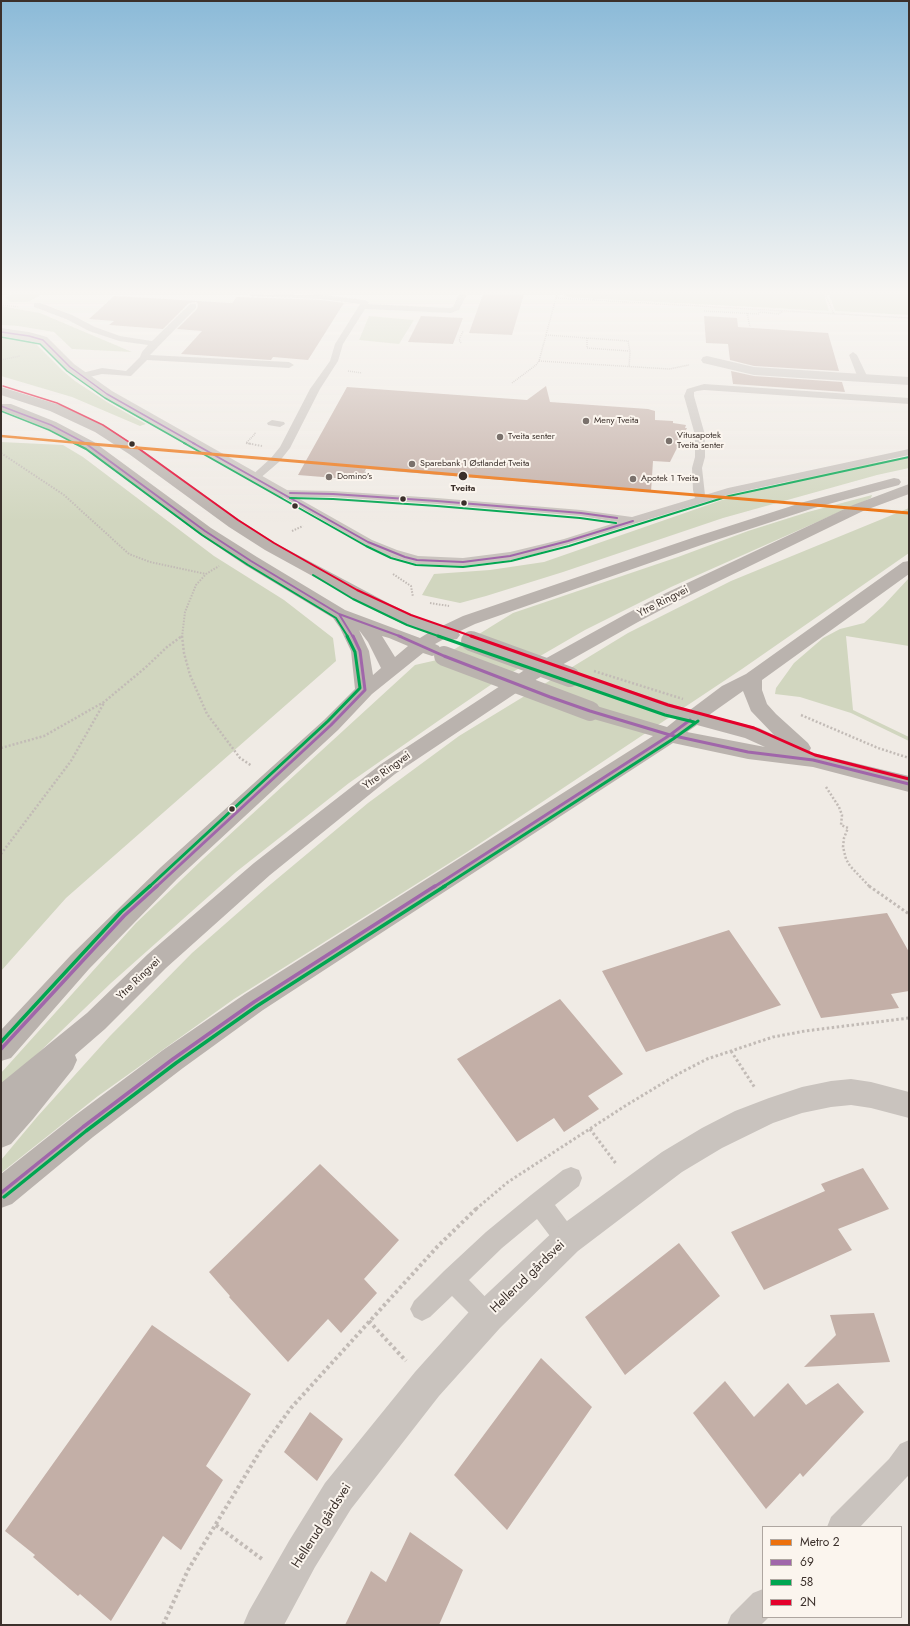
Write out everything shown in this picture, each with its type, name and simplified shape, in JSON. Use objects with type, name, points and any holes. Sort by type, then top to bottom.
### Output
[{"type":"main road","points":[[1,391],[55,408],[100,429],[134,451],[235,524],[270,547],[409,620],[667,710],[752,733],[813,760]]},
{"type":"main road","points":[[1,406],[51,425],[90,445],[223,543],[339,614],[395,634],[444,656],[550,698],[670,735],[748,752],[813,760],[909,784]]},
{"type":"main road","points":[[1,1049],[124,916],[331,725],[365,690],[420,645],[442,632],[469,620],[701,540],[809,505],[909,478]]},
{"type":"main road","name":"Ytre Ringvei","points":[[1,1100],[96,1021],[157,961],[221,904],[319,823],[388,769],[530,675],[632,618],[717,575],[858,508],[909,490]]},
{"type":"main road","name":"Ytre Ringvei","points":[[717,575],[909,502]]},
{"type":"main road","points":[[1,1193],[83,1127],[173,1059],[254,1002],[670,735],[729,690],[753,678],[909,566]]},
{"type":"main road","points":[[339,614],[349,628],[360,651],[365,690]]},
{"type":"main road","points":[[362,622],[380,646],[391,669]]},
{"type":"main road","points":[[753,678],[752,690],[758,706],[769,719],[813,760]]},
{"type":"main road","name":"Ytre Ringvei","points":[[1,1134],[23,1110],[96,1021]]},
{"type":"street","points":[[75,370],[106,394],[282,493]]},
{"type":"street","points":[[749,370],[909,381]]},
{"type":"street","name":"Hellerud gårdsvei","points":[[263,1625],[302,1554],[338,1496],[427,1384],[488,1316],[567,1240],[672,1162],[712,1138],[745,1121],[770,1111],[802,1100],[831,1094],[851,1092],[871,1095],[909,1105]]},
{"type":"lane","points":[[81,376],[102,371],[128,374],[132,370]]},
{"type":"lane","points":[[254,478],[275,460],[285,448],[316,389],[328,370]]},
{"type":"lane","points":[[860,370],[863,378]]},
{"type":"lane","points":[[701,499],[698,490],[696,468],[700,457],[700,435],[689,396],[690,391],[694,388],[704,387],[909,402]]},
{"type":"lane","points":[[282,493],[380,548],[405,557],[440,562],[462,562],[510,556],[568,541],[701,499],[790,477],[909,452]]},
{"type":"lane","points":[[282,493],[333,494],[444,502],[581,513],[633,521]]},
{"type":"lane","points":[[422,1309],[494,1240],[538,1203],[571,1178]]},
{"type":"lane","points":[[538,1203],[567,1240]]},
{"type":"lane","points":[[452,1279],[488,1316]]},
{"type":"lane","points":[[842,1526],[898,1468],[909,1453]]},
{"type":"lane","points":[[741,1625],[762,1604]]},
{"type":"path","points":[[512,383],[529,370]]},
{"type":"path","points":[[248,445],[246,443],[255,434],[254,428]]},
{"type":"path","points":[[1,453],[64,495],[129,554],[150,562],[206,574]]},
{"type":"path","points":[[224,563],[206,574],[196,585],[190,598],[185,612],[182,636],[184,653],[190,675],[208,714],[217,729],[240,758],[257,769]]},
{"type":"path","points":[[1,749],[44,736],[104,702],[182,636]]},
{"type":"path","points":[[1,854],[72,761],[104,702]]},
{"type":"path","points":[[795,714],[812,718],[878,748],[909,758]]},
{"type":"path","points":[[823,782],[839,807],[842,815],[841,825],[848,828],[843,847],[846,859],[850,866],[868,885],[909,914]]},
{"type":"path","points":[[731,1051],[770,1111]]},
{"type":"path","points":[[590,1129],[634,1189]]},
{"type":"path","points":[[369,1321],[427,1384]]},
{"type":"path","points":[[216,1525],[288,1579]]},
{"type":"green space","points":[[1,370],[62,370],[75,381],[107,402],[146,424],[140,426],[72,397],[1,376]]},
{"type":"green space","points":[[1,442],[63,445],[83,457],[214,556],[284,600],[333,638],[336,661],[66,898],[1,971]]},
{"type":"green space","points":[[909,457],[909,468],[877,475],[723,518],[563,572],[486,596],[460,603],[422,595],[434,574],[490,570],[544,562],[725,499],[835,469]]},
{"type":"green space","points":[[872,495],[871,498],[671,587],[585,630],[492,684],[349,783],[236,872],[111,983],[1,1089],[1,1073],[136,923],[203,859],[415,665],[437,660],[513,613],[678,557],[748,531],[808,512]]},
{"type":"green space","points":[[909,508],[909,553],[742,669],[467,852],[234,999],[98,1096],[1,1173],[1,1160],[37,1117],[110,1036],[192,953],[265,889],[368,803],[459,736],[628,633],[731,581]]},
{"type":"green space","points":[[909,578],[909,646],[846,636],[853,710],[909,737],[909,741],[851,713],[800,697],[775,694],[776,688],[794,663],[823,638],[840,629],[864,623],[883,606]]},
{"type":"building","points":[[820,370],[839,370],[839,371]]},
{"type":"building","points":[[731,371],[754,376],[842,382],[845,392],[733,384]]},
{"type":"building","name":"Tveita senter","points":[[546,386],[550,402],[648,409],[655,411],[655,420],[673,421],[673,423],[686,425],[685,428],[687,428],[670,462],[653,461],[651,492],[366,469],[360,480],[298,475],[347,387],[527,400]]},
{"type":"building","points":[[887,913],[909,952],[909,991],[891,994],[899,1008],[821,1018],[778,927]]},
{"type":"building","points":[[729,930],[781,1005],[646,1052],[602,971]]},
{"type":"building","points":[[560,999],[623,1074],[588,1096],[599,1109],[564,1132],[554,1118],[517,1142],[457,1059]]},
{"type":"building","points":[[320,1164],[399,1240],[364,1279],[377,1293],[341,1333],[328,1319],[288,1362],[229,1297],[230,1296],[209,1272]]},
{"type":"building","points":[[863,1168],[889,1209],[838,1229],[852,1250],[764,1290],[731,1232],[825,1191],[821,1184]]},
{"type":"building","points":[[679,1243],[720,1296],[625,1375],[585,1317]]},
{"type":"building","points":[[874,1313],[890,1362],[804,1367],[836,1335],[830,1315]]},
{"type":"building","points":[[152,1325],[251,1394],[206,1466],[223,1480],[181,1550],[163,1536],[111,1621],[80,1594],[78,1596],[33,1557],[35,1555],[5,1531]]},
{"type":"building","points":[[541,1358],[592,1407],[507,1530],[454,1475]]},
{"type":"building","points":[[725,1381],[754,1417],[788,1383],[806,1405],[838,1383],[864,1412],[803,1477],[800,1473],[766,1509],[693,1413]]},
{"type":"building","points":[[310,1412],[343,1439],[317,1481],[284,1452]]},
{"type":"building","points":[[410,1532],[463,1570],[439,1625],[345,1625],[371,1571],[386,1582]]},
{"type":"metro line","name":"2","points":[[1,436],[315,464],[909,513]]},
{"type":"transit line","name":"58","points":[[66,370],[105,398],[366,546],[391,558],[416,565],[463,567],[511,561],[569,546],[729,496],[909,457]]},
{"type":"transit line","name":"69","points":[[74,370],[107,394],[368,542],[405,557],[417,560],[463,562],[510,556],[568,541],[633,521]]},
{"type":"transit line","name":"2N","points":[[3,386],[57,403],[103,425],[137,447],[238,520],[274,543],[357,590],[411,615],[668,705],[754,728],[815,755],[909,779]]},
{"type":"transit line","name":"69","points":[[1,406],[51,425],[89,445],[205,531],[251,561],[339,614],[395,634],[444,656],[550,697],[590,711],[670,735],[748,752],[813,760],[909,784]]},
{"type":"transit line","name":"58","points":[[1,411],[49,430],[86,449],[202,535],[248,565],[336,618],[345,631],[355,652],[360,688],[328,721],[121,912],[1,1042]]},
{"type":"transit line","name":"69","points":[[290,493],[333,494],[437,501],[581,513],[617,518]]},
{"type":"transit line","name":"58","points":[[290,498],[333,499],[437,506],[580,518],[616,523]]},
{"type":"transit line","name":"58","points":[[313,575],[353,599],[407,625],[665,715],[694,722]]},
{"type":"transit line","name":"69","points":[[1,1049],[124,916],[331,725],[365,690],[360,651],[349,628],[339,614]]},
{"type":"transit line","name":"69","points":[[1,1193],[83,1127],[173,1059],[254,1002],[670,735],[690,720]]},
{"type":"transit line","name":"58","points":[[4,1197],[86,1131],[176,1063],[257,1006],[673,739],[698,721]]},
{"type":"place","name":"Meny Tveita","points":[[586,421]]},
{"type":"place","name":"Tveita senter","points":[[500,437]]},
{"type":"place","name":"Vitusapotek Tveita senter","points":[[669,441]]},
{"type":"place","name":"Sparebank 1 Østlandet Tveita","points":[[412,464]]},
{"type":"place","name":"Tveita","points":[[463,476]]},
{"type":"place","name":"Domino's","points":[[329,477]]},
{"type":"place","name":"Apotek 1 Tveita","points":[[633,479]]}]
